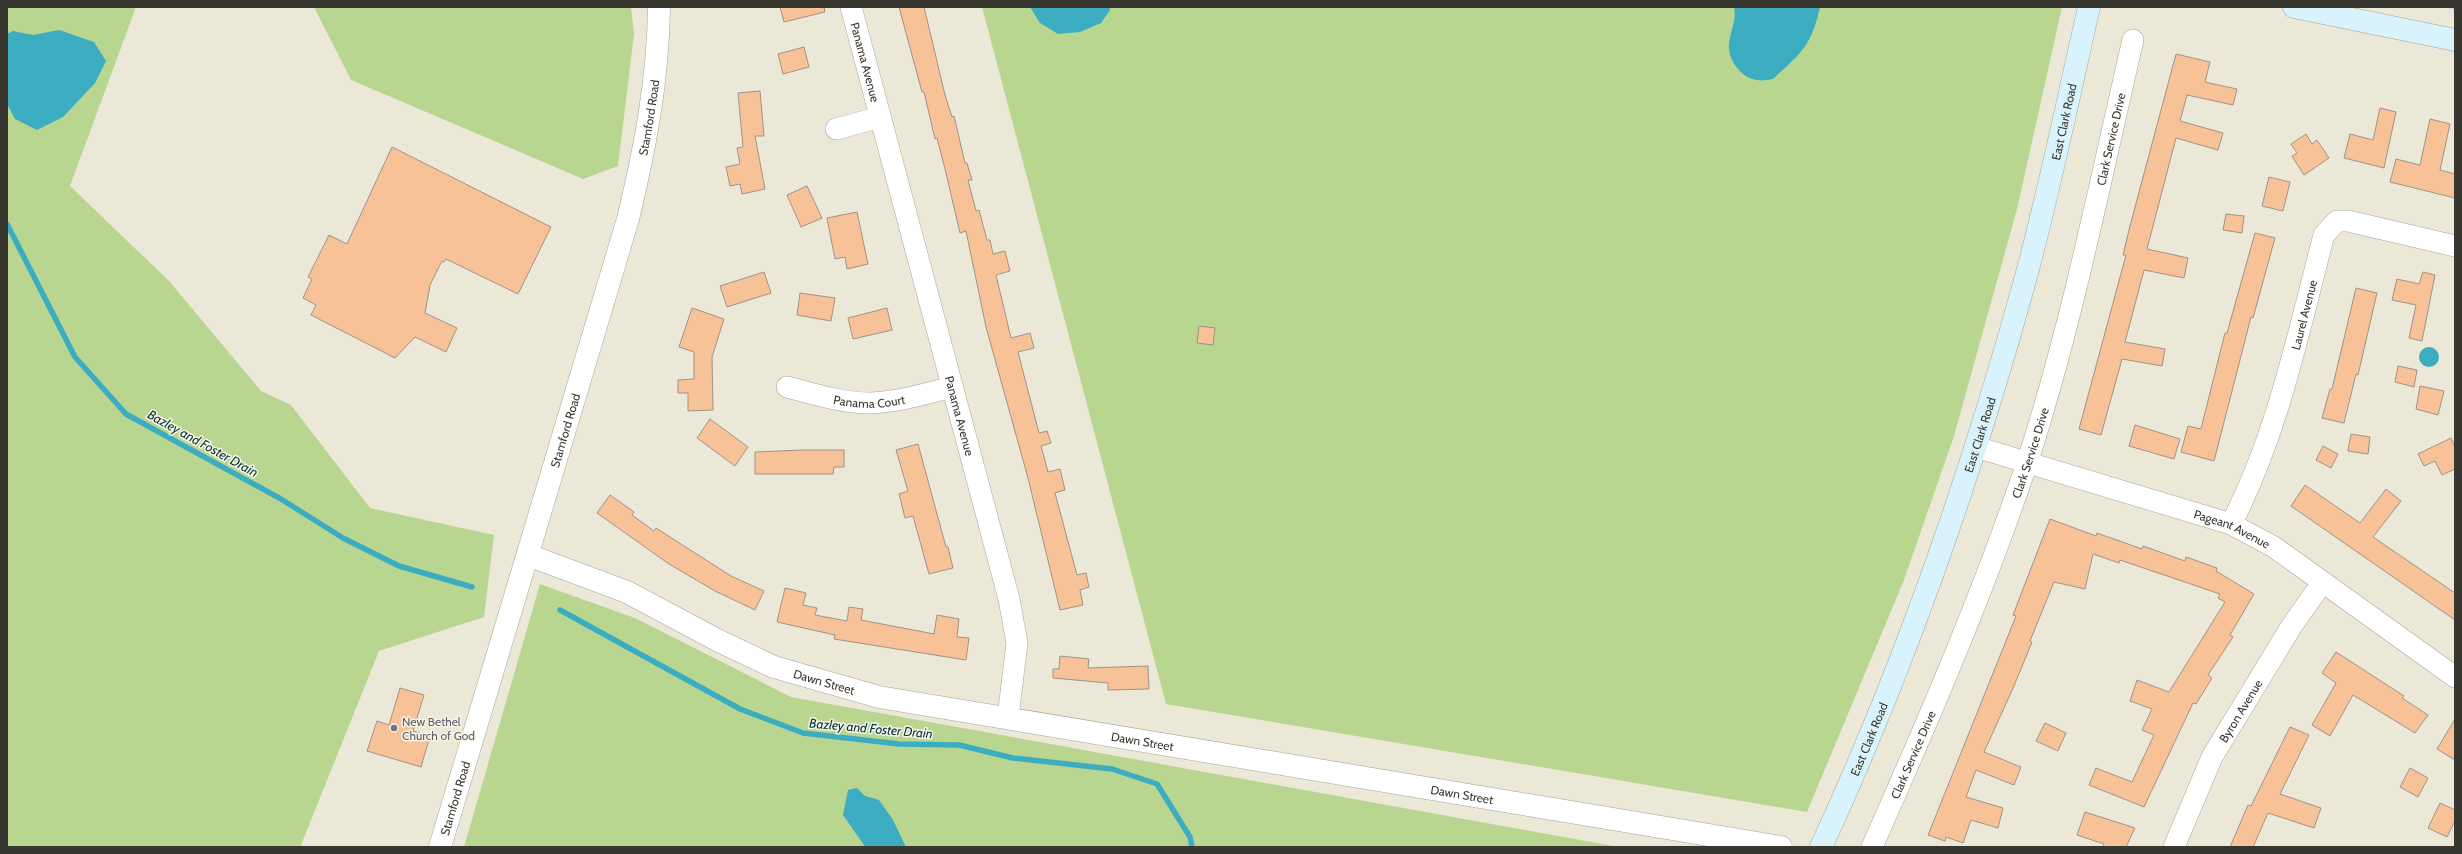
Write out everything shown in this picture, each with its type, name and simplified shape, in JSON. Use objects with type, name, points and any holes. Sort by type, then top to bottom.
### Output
[{"type":"main road","name":"East Clark Road","points":[[1821,847],[1888,690],[1937,561],[1976,447],[2024,282],[2089,7]]},
{"type":"main road","points":[[2294,7],[2455,40]]},
{"type":"street","name":"Stamford Road","points":[[440,847],[632,204],[646,142],[654,94],[659,7]]},
{"type":"street","name":"Panama Avenue","points":[[851,7],[1009,599],[1017,643],[1008,717]]},
{"type":"street","name":"Clark Service Drive","points":[[1872,847],[1940,693],[2027,462],[2064,332],[2133,40]]},
{"type":"street","name":"Panama Avenue","points":[[836,129],[880,117]]},
{"type":"street","name":"Laurel Avenue","points":[[2231,524],[2262,458],[2276,414],[2324,235],[2337,220],[2348,221],[2455,246]]},
{"type":"street","name":"Panama Court","points":[[787,387],[826,397],[869,403],[895,401],[952,387]]},
{"type":"street","name":"Pageant Avenue","points":[[1976,447],[2231,524],[2274,547],[2322,583],[2455,677]]},
{"type":"street","name":"Dawn Street","points":[[528,555],[627,592],[718,641],[774,667],[879,697],[1008,717],[1781,847]]},
{"type":"street","name":"Byron Avenue","points":[[2174,847],[2212,757],[2287,633],[2322,583]]},
{"type":"path","points":[[2449,7],[2455,8]]},
{"type":"green space","points":[[7,7],[136,7],[70,186],[169,281],[261,391],[291,405],[370,508],[494,535],[484,617],[379,651],[301,845],[305,847],[7,847]]},
{"type":"green space","points":[[314,7],[631,7],[634,34],[618,166],[583,179],[351,80]]},
{"type":"green space","points":[[982,7],[2062,7],[2017,209],[1954,436],[1904,580],[1807,812],[1166,704]]},
{"type":"green space","points":[[540,584],[635,618],[791,697],[1619,847],[464,847]]},
{"type":"water","points":[[1030,7],[1110,7],[1110,10],[1101,23],[1080,32],[1058,34],[1040,23]]},
{"type":"water","points":[[1734,7],[1820,7],[1817,21],[1809,41],[1804,48],[1773,79],[1761,80],[1751,79],[1746,76],[1733,62],[1730,56],[1729,44],[1735,16]]},
{"type":"water","points":[[59,30],[94,42],[106,61],[95,83],[63,117],[37,130],[15,119],[7,104],[7,34],[13,31],[33,35]]},
{"type":"water","points":[[2429,347],[2436,350],[2439,357],[2436,364],[2429,367],[2422,364],[2419,357],[2422,350]]},
{"type":"water","points":[[857,788],[865,796],[879,800],[893,820],[906,847],[866,847],[864,845],[843,815],[848,790]]},
{"type":"building","points":[[780,7],[824,7],[825,12],[784,22]]},
{"type":"building","points":[[899,7],[924,7],[945,95],[952,117],[954,116],[965,163],[967,163],[972,180],[968,180],[976,211],[979,210],[987,240],[990,240],[993,254],[1005,251],[1010,271],[996,275],[1011,338],[1030,333],[1034,348],[1018,352],[1039,433],[1047,431],[1051,443],[1041,446],[1048,472],[1060,469],[1065,490],[1055,493],[1077,575],[1086,573],[1089,587],[1080,590],[1083,605],[1060,610],[1028,478],[986,327],[966,231],[960,233],[937,138],[935,139],[924,92],[922,92]]},
{"type":"building","points":[[804,47],[809,67],[783,74],[778,54]]},
{"type":"building","points":[[2176,54],[2210,62],[2205,82],[2237,89],[2233,105],[2187,95],[2180,121],[2223,133],[2218,150],[2176,138],[2147,249],[2188,258],[2184,278],[2144,270],[2125,342],[2165,349],[2162,366],[2122,359],[2101,435],[2079,429],[2126,255],[2123,255],[2130,226]]},
{"type":"building","points":[[760,91],[764,136],[755,136],[765,189],[742,194],[740,184],[730,186],[726,167],[740,164],[737,148],[743,147],[738,93]]},
{"type":"building","points":[[2380,108],[2396,112],[2384,168],[2344,158],[2350,134],[2373,140]]},
{"type":"building","points":[[2430,119],[2450,124],[2440,170],[2455,174],[2455,198],[2390,182],[2396,159],[2420,165]]},
{"type":"building","points":[[2306,134],[2312,144],[2317,140],[2329,158],[2304,175],[2292,156],[2297,153],[2291,144]]},
{"type":"building","points":[[392,147],[551,227],[518,294],[446,259],[444,262],[442,261],[430,285],[425,313],[457,328],[446,352],[415,337],[395,358],[311,315],[316,305],[303,298],[312,279],[308,277],[329,235],[347,244]]},
{"type":"building","points":[[2269,177],[2290,182],[2283,211],[2262,206]]},
{"type":"building","points":[[807,186],[822,218],[801,227],[787,195]]},
{"type":"building","points":[[857,212],[868,264],[847,269],[845,257],[835,259],[827,218]]},
{"type":"building","points":[[2226,214],[2244,216],[2242,233],[2223,230]]},
{"type":"building","points":[[2255,233],[2275,238],[2253,318],[2251,317],[2214,461],[2181,452],[2188,426],[2201,429],[2225,333],[2227,333]]},
{"type":"building","points":[[764,272],[771,293],[727,307],[720,286]]},
{"type":"building","points":[[2423,272],[2435,275],[2422,341],[2409,338],[2416,305],[2392,300],[2397,279],[2419,284]]},
{"type":"building","points":[[2356,288],[2377,293],[2358,375],[2356,374],[2344,423],[2322,418],[2330,389],[2332,389]]},
{"type":"building","points":[[800,293],[835,298],[831,321],[797,315]]},
{"type":"building","points":[[692,308],[724,319],[712,357],[713,410],[688,411],[688,393],[678,393],[678,380],[694,379],[694,352],[679,347]]},
{"type":"building","points":[[887,308],[892,330],[853,339],[848,318]]},
{"type":"building","points":[[1199,326],[1215,328],[1213,345],[1197,343]]},
{"type":"building","points":[[2398,366],[2417,370],[2414,387],[2395,382]]},
{"type":"building","points":[[2420,386],[2444,391],[2438,415],[2416,409]]},
{"type":"building","points":[[710,419],[748,447],[735,466],[697,438]]},
{"type":"building","points":[[2135,425],[2180,439],[2174,459],[2129,446]]},
{"type":"building","points":[[2351,434],[2370,437],[2368,454],[2348,451]]},
{"type":"building","points":[[2451,438],[2455,447],[2455,469],[2442,475],[2435,461],[2424,466],[2418,454]]},
{"type":"building","points":[[918,444],[953,568],[929,574],[913,516],[905,518],[899,494],[908,491],[896,450]]},
{"type":"building","points":[[2323,446],[2338,454],[2331,468],[2316,460]]},
{"type":"building","points":[[844,450],[844,467],[834,467],[833,474],[755,474],[755,452]]},
{"type":"building","points":[[2305,485],[2360,523],[2386,489],[2401,501],[2373,537],[2455,593],[2455,620],[2291,506]]},
{"type":"building","points":[[610,495],[634,512],[632,515],[654,531],[656,528],[731,576],[764,591],[755,610],[715,591],[669,564],[597,513]]},
{"type":"building","points":[[2050,519],[2096,536],[2097,533],[2142,549],[2143,546],[2185,561],[2186,557],[2217,568],[2216,571],[2254,594],[2230,635],[2233,637],[2208,675],[2212,678],[2196,704],[2193,703],[2144,807],[2089,785],[2096,768],[2132,782],[2154,735],[2142,730],[2152,709],[2130,701],[2137,680],[2169,692],[2225,602],[2218,598],[2220,594],[2120,560],[2119,563],[2093,554],[2085,589],[2054,582],[2030,641],[2032,642],[2014,686],[1984,752],[2021,767],[2014,785],[1976,770],[1966,797],[2003,808],[1998,828],[1971,820],[1963,843],[1946,837],[1945,841],[1928,835],[2016,616],[2013,615]]},
{"type":"building","points":[[785,588],[806,593],[803,605],[817,608],[815,615],[847,621],[849,607],[863,609],[861,620],[934,634],[937,615],[959,619],[957,637],[969,638],[966,660],[834,639],[835,635],[777,622]]},
{"type":"building","points":[[2336,652],[2404,696],[2402,698],[2428,715],[2415,733],[2353,695],[2330,736],[2312,725],[2336,683],[2322,673]]},
{"type":"building","points":[[1060,656],[1089,659],[1088,668],[1148,666],[1149,689],[1108,690],[1108,683],[1053,678],[1053,669],[1059,669]]},
{"type":"building","name":"New Bethel Church of God","points":[[400,688],[424,695],[413,731],[430,736],[421,767],[367,751],[377,721],[389,725]]},
{"type":"building","points":[[2455,719],[2455,760],[2437,749]]},
{"type":"building","points":[[2045,723],[2066,733],[2058,751],[2036,741]]},
{"type":"building","points":[[2290,727],[2309,735],[2280,794],[2321,808],[2314,828],[2268,813],[2253,847],[2230,847],[2248,805],[2251,806]]},
{"type":"building","points":[[2410,768],[2428,778],[2418,797],[2400,787]]},
{"type":"building","points":[[2440,803],[2455,810],[2455,821],[2447,837],[2428,828]]},
{"type":"building","points":[[2085,812],[2135,828],[2126,847],[2103,847],[2104,844],[2077,835]]},
{"type":"waterway","name":"Bazley and Foster Drain","points":[[7,224],[75,357],[126,414],[281,499],[343,538],[399,566],[472,587]]},
{"type":"waterway","name":"Bazley and Foster Drain","points":[[560,610],[740,709],[803,733],[899,744],[959,745],[1013,758],[1112,769],[1157,784],[1190,837],[1192,847]]},
{"type":"place","name":"New Bethel Church of God","points":[[394,728]]}]
